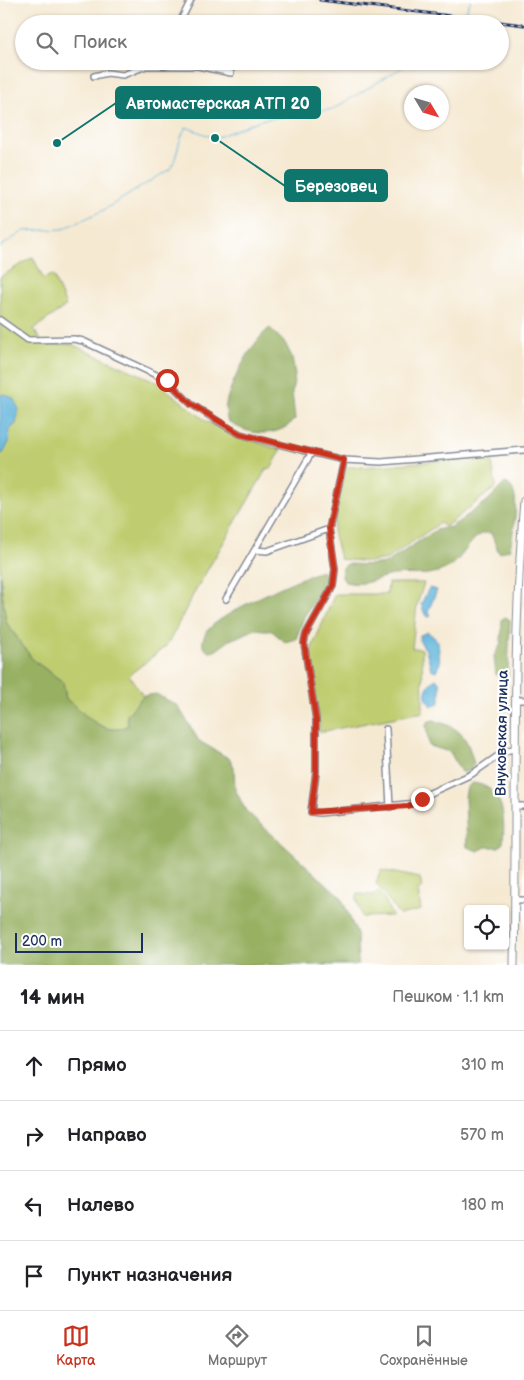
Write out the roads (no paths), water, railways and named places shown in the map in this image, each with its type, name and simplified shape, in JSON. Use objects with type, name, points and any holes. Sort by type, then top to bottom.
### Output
[{"type":"main road","name":"Внуковская улица","points":[[514,965],[516,700],[520,554],[524,501]]},
{"type":"street","points":[[184,15],[191,0]]},
{"type":"street","points":[[94,76],[107,73],[123,75],[133,70]]},
{"type":"street","points":[[217,70],[231,73]]},
{"type":"street","points":[[0,320],[28,340],[74,339],[83,341],[167,380],[191,404],[232,430],[344,460],[381,462],[524,450]]},
{"type":"street","points":[[226,599],[312,452]]},
{"type":"street","points":[[344,460],[329,528],[335,569],[333,586],[306,634],[304,643],[316,720],[316,772],[311,812],[390,807],[416,803],[430,793],[472,774],[502,753],[516,748]]},
{"type":"street","points":[[256,550],[272,549],[329,528]]},
{"type":"street","points":[[516,700],[524,700]]},
{"type":"street","points":[[386,728],[390,807]]},
{"type":"street","points":[[515,806],[524,806]]},
{"type":"street","points":[[515,900],[524,900]]},
{"type":"water","points":[[4,394],[13,398],[19,409],[16,424],[10,429],[9,442],[3,454],[0,452],[0,396]]},
{"type":"water","points":[[429,588],[437,590],[428,612],[431,616],[428,617],[425,615],[421,604]]},
{"type":"water","points":[[428,632],[438,641],[440,663],[436,671],[431,669],[426,650],[419,640],[420,635]]},
{"type":"water","points":[[437,679],[440,683],[440,702],[433,706],[427,700],[426,692],[430,684]]},
{"type":"waterway","points":[[464,15],[471,0]]},
{"type":"waterway","points":[[0,247],[24,231],[63,229],[102,211],[170,169],[186,127],[215,138],[260,120],[333,109],[398,70]]},
{"type":"railway","points":[[320,0],[442,15]]},
{"type":"railway","points":[[509,23],[524,25]]},
{"type":"place","name":"Березовец","points":[[215,138]]},
{"type":"place","name":"Автомастерская АТП 20","points":[[57,143]]}]
